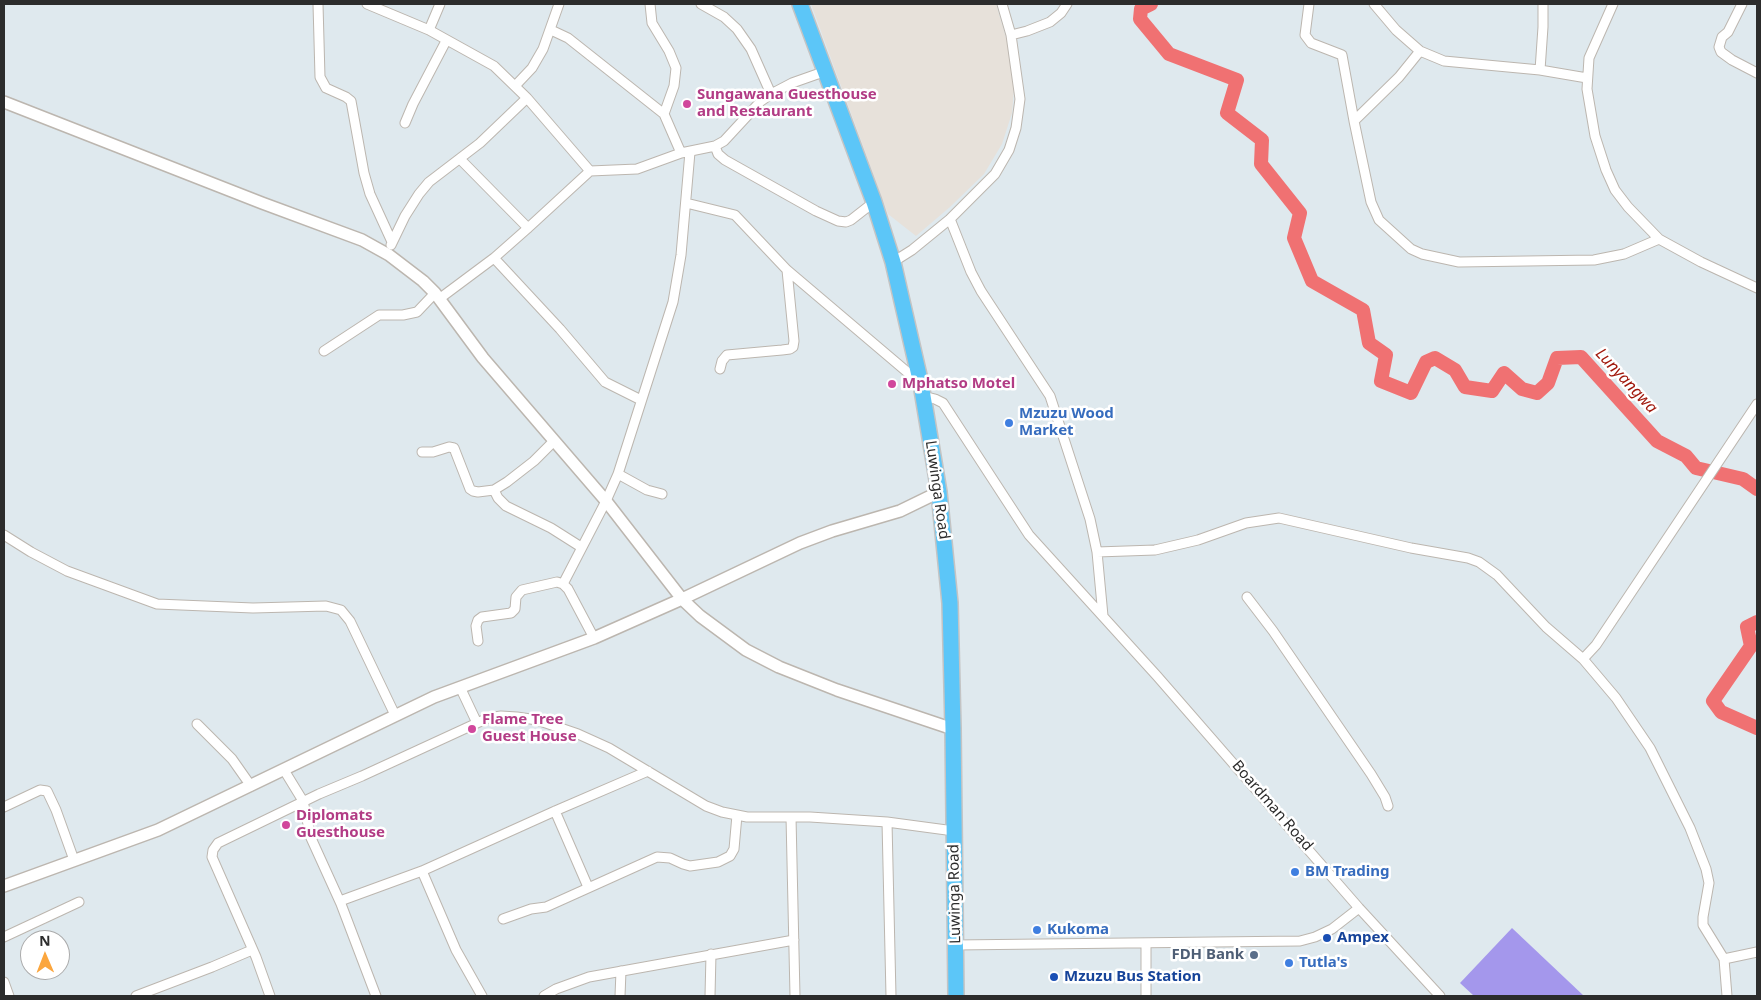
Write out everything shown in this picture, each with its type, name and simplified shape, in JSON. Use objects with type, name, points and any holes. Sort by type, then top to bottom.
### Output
[{"type":"highway","name":"Luwinga Road","points":[[800,4],[874,202],[892,262],[922,390],[939,492],[950,603],[956,996]]},
{"type":"street","points":[[318,4],[320,77],[326,88],[351,101],[364,173],[370,194],[392,242]]},
{"type":"street","points":[[367,4],[428,30],[494,66],[527,98],[590,171]]},
{"type":"street","points":[[428,30],[440,4]]},
{"type":"street","points":[[515,86],[532,68],[543,50],[559,4]]},
{"type":"street","points":[[650,4],[652,23],[669,51],[676,68],[674,86],[664,114]]},
{"type":"street","points":[[701,4],[724,17],[737,29],[751,49],[771,94]]},
{"type":"street","points":[[892,262],[912,250],[950,219],[995,174],[1009,150],[1014,135],[1020,99],[1011,35],[1002,4]]},
{"type":"street","points":[[1011,35],[1050,22],[1067,4]]},
{"type":"street","points":[[1308,4],[1305,35],[1312,42],[1342,55],[1371,202],[1379,220],[1411,249],[1441,260],[1459,262],[1594,260],[1624,254],[1659,239]]},
{"type":"street","points":[[1374,4],[1396,30],[1420,51],[1444,61],[1540,70],[1587,78]]},
{"type":"street","points":[[1540,70],[1543,4]]},
{"type":"street","points":[[1612,4],[1589,58],[1587,89],[1595,136],[1615,190],[1628,207],[1659,239],[1701,262],[1757,288]]},
{"type":"street","points":[[1742,4],[1728,32],[1722,37],[1719,47],[1721,52],[1732,60],[1757,73]]},
{"type":"street","points":[[551,30],[568,38],[664,114],[686,152],[686,203],[675,294],[618,474],[563,584]]},
{"type":"street","points":[[405,123],[446,41]]},
{"type":"street","points":[[1354,121],[1399,77],[1420,51]]},
{"type":"street","points":[[324,351],[379,315],[403,315],[417,312],[437,296],[494,258],[590,171],[637,169],[686,152],[716,146],[724,141],[761,101],[771,94],[792,83],[826,71]]},
{"type":"street","points":[[389,255],[392,242],[419,194],[429,182],[480,143],[527,98]]},
{"type":"street","points":[[4,102],[362,240],[389,255],[423,281],[437,296],[483,358],[606,501],[682,599],[722,633],[762,659],[837,690],[953,729]]},
{"type":"street","points":[[716,146],[718,154],[725,160],[816,211],[838,221],[846,222],[851,220],[874,202]]},
{"type":"street","points":[[460,159],[528,228]]},
{"type":"street","name":"Boardman Road","points":[[686,203],[735,216],[787,270],[922,390],[943,403],[1030,535],[1164,683],[1359,908],[1440,996]]},
{"type":"street","points":[[950,219],[971,272],[981,291],[1050,396],[1090,520],[1097,552],[1103,616]]},
{"type":"street","points":[[494,258],[560,329],[605,382],[640,400]]},
{"type":"street","points":[[720,370],[722,361],[727,355],[790,349],[793,346],[787,270]]},
{"type":"street","points":[[1583,659],[1596,645],[1757,404]]},
{"type":"street","points":[[422,452],[433,452],[448,447],[454,448],[470,489],[478,492],[494,490],[534,461],[554,441]]},
{"type":"street","points":[[618,474],[647,490],[662,494]]},
{"type":"street","points":[[494,490],[498,498],[506,506],[551,528],[581,547]]},
{"type":"street","points":[[4,886],[158,830],[395,715],[460,687],[594,638],[682,599],[800,542],[900,511],[939,492]]},
{"type":"street","points":[[1097,552],[1155,550],[1198,540],[1246,523],[1279,518],[1411,548],[1468,558],[1479,562],[1497,576],[1546,626],[1583,659],[1616,698],[1650,748],[1690,828],[1706,869],[1708,883],[1703,925],[1724,959],[1727,996]]},
{"type":"street","points":[[4,535],[57,566],[157,604],[252,608],[326,606],[341,610],[350,621],[395,715]]},
{"type":"street","points":[[478,641],[476,626],[478,620],[482,617],[511,612],[515,609],[516,597],[522,590],[557,582],[563,584],[568,589],[594,638]]},
{"type":"street","points":[[1247,597],[1273,631],[1371,774],[1385,797],[1388,806]]},
{"type":"street","points":[[460,687],[477,723]]},
{"type":"street","points":[[270,996],[256,957],[216,869],[212,857],[213,850],[218,843],[488,718],[517,716],[537,720],[578,734],[609,748],[706,806],[722,812],[747,817],[791,817],[887,822],[954,832]]},
{"type":"street","points":[[197,724],[232,759],[251,786]]},
{"type":"street","points":[[284,770],[303,802],[312,838],[340,901],[376,996]]},
{"type":"street","points":[[340,901],[422,871],[648,771]]},
{"type":"street","points":[[4,807],[40,790],[47,791],[74,860]]},
{"type":"street","points":[[555,811],[588,888]]},
{"type":"street","points":[[503,919],[546,906],[657,857],[670,858],[690,866],[718,862],[730,856],[734,849],[737,815]]},
{"type":"street","points":[[791,817],[795,996]]},
{"type":"street","points":[[887,822],[891,996]]},
{"type":"street","points":[[422,871],[456,950],[482,996]]},
{"type":"street","points":[[4,937],[79,902]]},
{"type":"street","points":[[955,945],[1300,940],[1315,937],[1332,929],[1359,908]]},
{"type":"street","points":[[544,996],[556,989],[589,977],[794,940]]},
{"type":"street","points":[[1146,943],[1146,996]]},
{"type":"street","points":[[136,996],[252,950]]},
{"type":"street","points":[[1724,959],[1757,952]]},
{"type":"street","points":[[710,996],[711,954]]},
{"type":"street","points":[[620,996],[621,971]]},
{"type":"street","points":[[4,982],[9,996]]},
{"type":"shaded area","points":[[811,4],[996,4],[1009,48],[1014,89],[1012,113],[1002,144],[984,174],[916,236],[888,214]]},
{"type":"shaded area","points":[[1512,928],[1584,996],[1474,996],[1460,983]]},
{"type":"waterway","name":"Lunyangwa","points":[[1151,4],[1141,9],[1140,19],[1169,54],[1237,80],[1227,113],[1262,140],[1261,164],[1300,213],[1294,238],[1312,281],[1363,310],[1369,343],[1386,355],[1381,381],[1411,393],[1426,362],[1435,358],[1455,370],[1465,387],[1492,391],[1504,373],[1522,389],[1537,393],[1548,383],[1557,358],[1581,357],[1657,441],[1686,456],[1696,468],[1743,479],[1757,489]]},
{"type":"waterway","name":"Lunyangwa","points":[[1757,622],[1747,627],[1751,646],[1713,701],[1721,712],[1757,728]]},
{"type":"place","name":"Sungawana Guesthouse and Restaurant","points":[[687,104]]},
{"type":"place","name":"Mphatso Motel","points":[[892,384]]},
{"type":"place","name":"Mzuzu Wood Market","points":[[1009,423]]},
{"type":"place","name":"Flame Tree Guest House","points":[[472,729]]},
{"type":"place","name":"Diplomats Guesthouse","points":[[286,825]]},
{"type":"place","name":"BM Trading","points":[[1295,872]]},
{"type":"place","name":"Kukoma","points":[[1037,930]]},
{"type":"place","name":"Ampex","points":[[1327,938]]},
{"type":"place","name":"FDH Bank","points":[[1254,955]]},
{"type":"place","name":"Tutla's","points":[[1289,963]]},
{"type":"place","name":"Mzuzu Bus Station","points":[[1054,977]]}]
